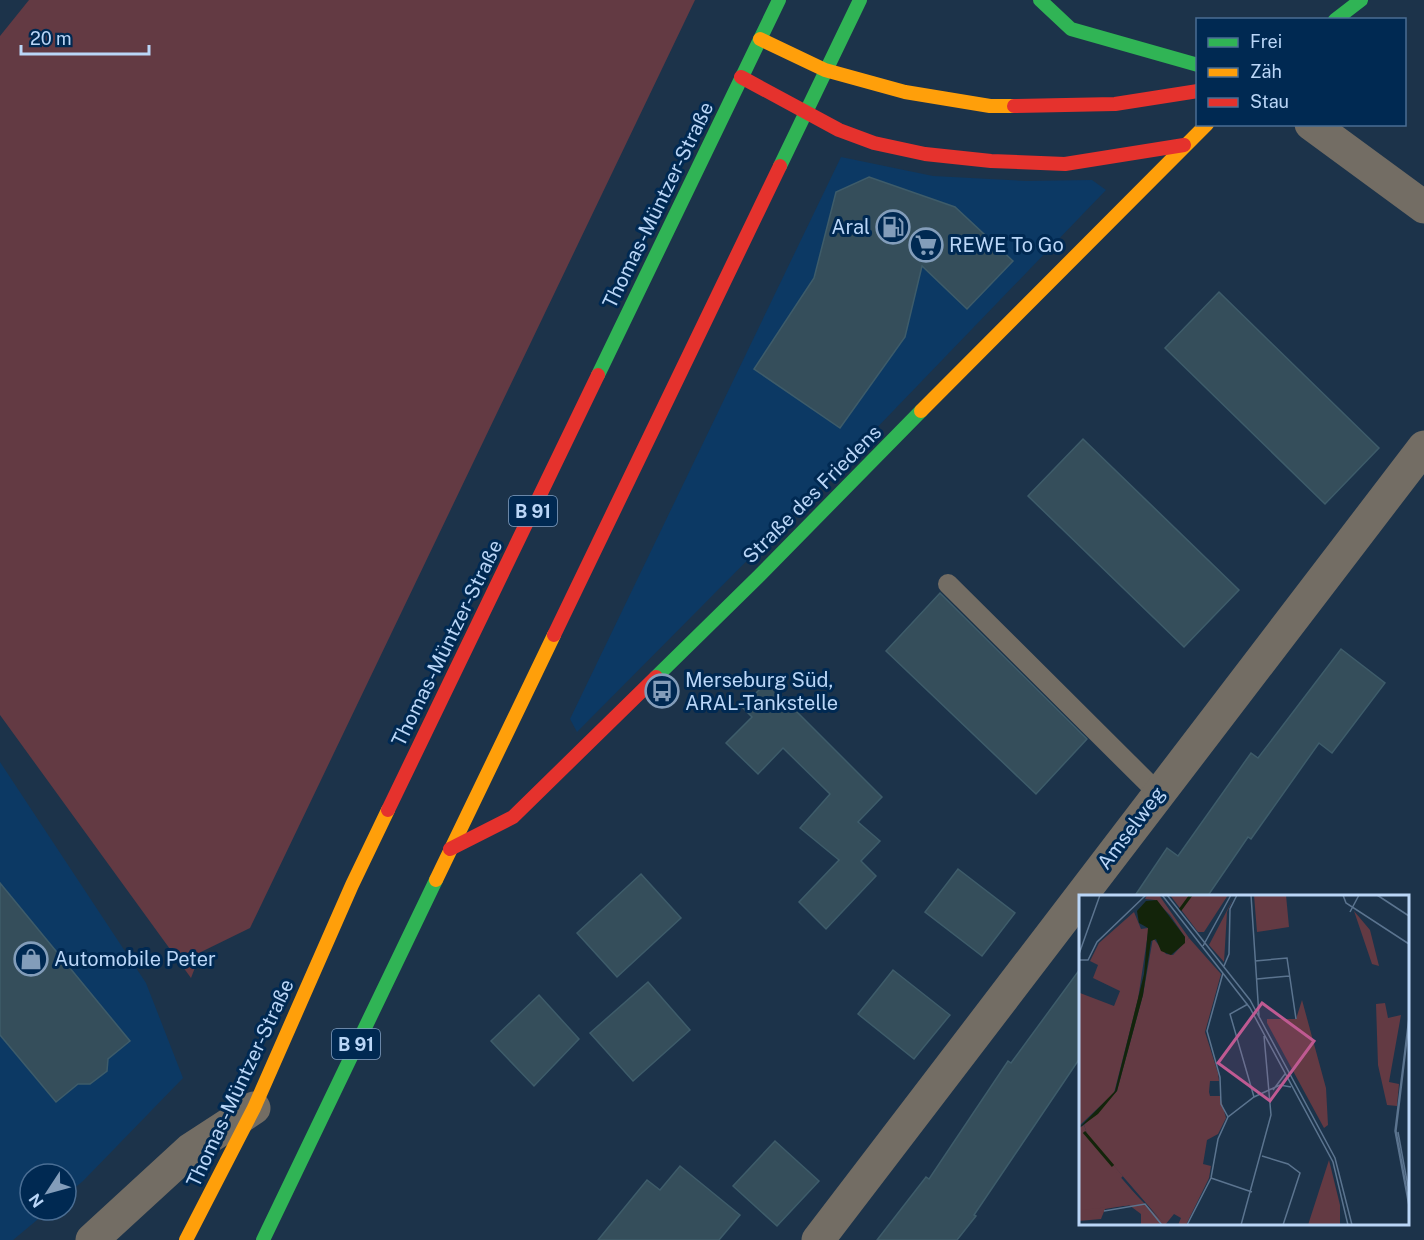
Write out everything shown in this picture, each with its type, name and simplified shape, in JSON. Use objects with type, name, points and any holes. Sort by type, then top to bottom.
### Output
[{"type":"main road","name":"Thomas-Müntzer-Straße","points":[[186,1240],[254,1108],[358,874],[779,0]]},
{"type":"main road","name":"B 91","points":[[263,1240],[860,0]]},
{"type":"main road","points":[[1040,0],[1071,29],[1196,65]]},
{"type":"main road","points":[[1338,18],[1361,0]]},
{"type":"main road","points":[[760,39],[825,70],[905,92],[990,106],[1115,104],[1196,91]]},
{"type":"main road","points":[[741,77],[839,130],[874,143],[925,154],[991,161],[1065,164],[1184,145]]},
{"type":"main road","name":"Straße des Friedens","points":[[450,849],[513,817],[852,483],[954,377],[1205,126]]},
{"type":"street","points":[[1314,126],[1424,207]]},
{"type":"street","name":"Amselweg","points":[[1080,895],[1424,447]]},
{"type":"street","name":"Amselweg","points":[[818,1240],[1079,897]]},
{"type":"street","points":[[92,1240],[191,1149],[254,1108]]},
{"type":"lane","points":[[948,584],[1158,793]]},
{"type":"shaded area","points":[[29,0],[695,0],[250,928],[201,952],[191,978],[0,715],[0,36]]},
{"type":"shaded area","points":[[841,157],[933,176],[1026,181],[1092,180],[1106,190],[816,491],[577,732],[570,719]]},
{"type":"shaded area","points":[[0,762],[146,983],[183,1078],[78,1185],[78,1162],[18,1162],[18,1222],[35,1222],[13,1240],[0,1240]]},
{"type":"building","points":[[869,177],[955,207],[1013,261],[967,309],[922,266],[905,337],[840,428],[754,369],[814,278],[836,192]]},
{"type":"building","points":[[1219,292],[1379,448],[1325,504],[1165,348]]},
{"type":"building","points":[[1083,439],[1239,590],[1184,647],[1028,496]]},
{"type":"building","points":[[940,593],[1087,739],[1036,794],[886,651]]},
{"type":"building","points":[[1341,649],[1385,683],[1332,753],[1319,743],[1251,839],[1248,837],[1208,895],[1135,895],[1167,848],[1178,856],[1251,753],[1258,758]]},
{"type":"building","points":[[767,682],[882,797],[858,822],[880,841],[861,861],[876,876],[826,929],[799,902],[839,860],[800,828],[830,794],[783,748],[758,774],[726,743],[752,717],[742,707]]},
{"type":"building","points":[[958,869],[1015,913],[982,956],[925,912]]},
{"type":"building","points":[[641,874],[681,918],[617,977],[577,933]]},
{"type":"building","name":"Automobile Peter","points":[[0,883],[130,1041],[108,1059],[107,1071],[90,1084],[78,1084],[56,1102],[0,1035]]},
{"type":"building","points":[[893,970],[950,1015],[914,1059],[858,1014]]},
{"type":"building","points":[[1079,970],[1079,1059],[974,1215],[976,1216],[957,1240],[877,1240],[926,1177],[929,1179],[1008,1061],[1011,1063]]},
{"type":"building","points":[[648,982],[690,1030],[633,1081],[590,1033]]},
{"type":"building","points":[[539,995],[579,1039],[534,1086],[491,1041]]},
{"type":"building","points":[[775,1141],[819,1181],[777,1226],[733,1186]]},
{"type":"building","points":[[680,1166],[740,1215],[719,1240],[598,1240],[647,1180],[660,1190]]},
{"type":"traffic: fast","points":[[598,375],[779,0]]},
{"type":"traffic: fast","points":[[780,166],[860,0]]},
{"type":"traffic: fast","points":[[1040,0],[1071,29],[1196,64]]},
{"type":"traffic: fast","points":[[1338,18],[1361,0]]},
{"type":"traffic: fast","points":[[656,677],[921,411]]},
{"type":"traffic: fast","points":[[263,1240],[436,880]]},
{"type":"traffic: slow","points":[[760,39],[825,70],[905,92],[990,106],[1014,106]]},
{"type":"traffic: slow","points":[[921,411],[1205,126]]},
{"type":"traffic: slow","points":[[436,880],[554,635]]},
{"type":"traffic: slow","points":[[186,1240],[254,1108],[352,885],[388,810]]},
{"type":"traffic: jam","points":[[741,77],[839,130],[874,143],[925,154],[991,161],[1065,164],[1184,145]]},
{"type":"traffic: jam","points":[[1014,106],[1115,104],[1196,91]]},
{"type":"traffic: jam","points":[[554,635],[780,166]]},
{"type":"traffic: jam","points":[[388,810],[598,375]]},
{"type":"traffic: jam","points":[[450,849],[513,817],[656,677]]},
{"type":"place","name":"Aral","points":[[893,227]]},
{"type":"place","name":"REWE To Go","points":[[926,245]]},
{"type":"place","name":"Merseburg Süd, ARAL-Tankstelle","points":[[662,691]]},
{"type":"place","name":"Automobile Peter","points":[[31,959]]}]
